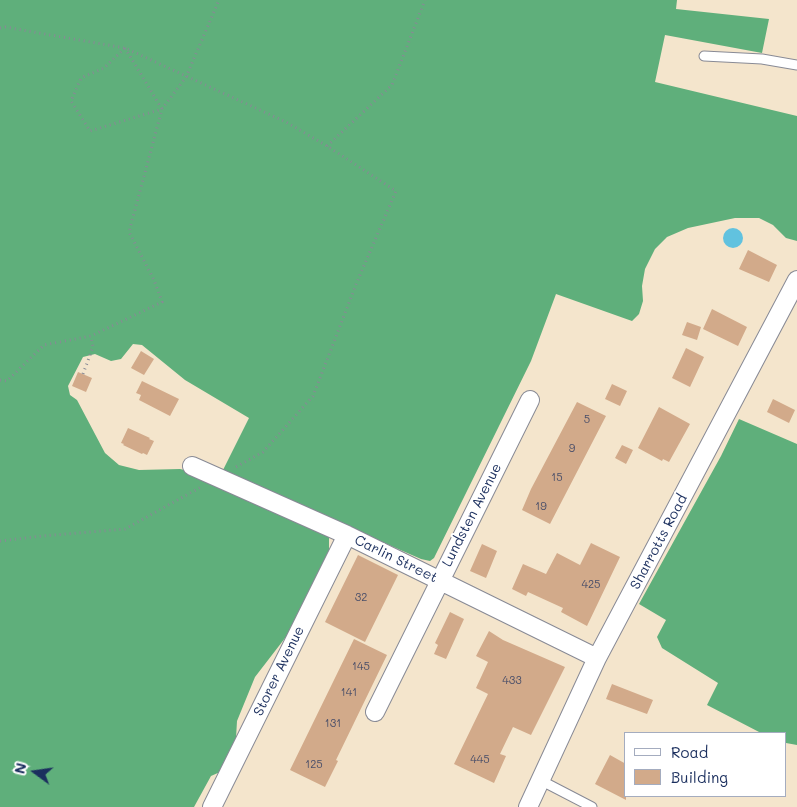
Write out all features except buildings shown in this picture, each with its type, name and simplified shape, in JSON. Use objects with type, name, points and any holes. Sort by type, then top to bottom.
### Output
[{"type":"street","name":"Sharrotts Road","points":[[528,807],[597,658],[797,280]]},
{"type":"street","name":"Lundsten Avenue","points":[[375,712],[530,400]]},
{"type":"street","name":"Carlin Street","points":[[192,466],[347,535],[597,658]]},
{"type":"street","name":"Storer Avenue","points":[[212,807],[347,535]]},
{"type":"lane","points":[[704,56],[762,59],[797,65]]},
{"type":"lane","points":[[540,780],[592,807]]},
{"type":"path","points":[[0,380],[7,381],[44,345],[91,336],[162,302],[154,280],[128,232],[162,110],[186,77],[219,0]]},
{"type":"path","points":[[327,146],[392,85],[425,0]]},
{"type":"path","points":[[0,28],[125,48],[286,122],[396,191],[357,282],[313,396],[262,452],[125,529],[0,541]]},
{"type":"path","points":[[125,48],[162,110]]},
{"type":"path","points":[[125,48],[104,68],[81,78],[71,101],[90,131],[162,110]]},
{"type":"path","points":[[84,374],[93,347],[91,336]]},
{"type":"green space","points":[[0,0],[677,0],[676,9],[769,19],[762,53],[665,35],[655,82],[797,116],[797,241],[786,238],[773,225],[759,218],[735,218],[688,228],[667,237],[655,249],[645,269],[642,286],[643,301],[639,314],[632,321],[556,294],[531,361],[434,558],[430,561],[421,559],[222,472],[249,418],[185,380],[142,345],[133,344],[121,359],[111,361],[95,354],[83,357],[68,386],[70,395],[77,400],[105,453],[119,465],[139,470],[180,469],[193,472],[323,532],[329,537],[329,550],[292,629],[255,677],[237,721],[236,738],[220,772],[211,776],[194,807],[0,807]]},
{"type":"green space","points":[[739,419],[797,444],[797,745],[787,743],[787,732],[759,732],[707,705],[718,683],[662,648],[657,637],[666,620],[639,604],[721,456]]},
{"type":"water","points":[[729,228],[737,228],[743,234],[743,242],[737,248],[729,248],[723,242],[723,234]]}]
